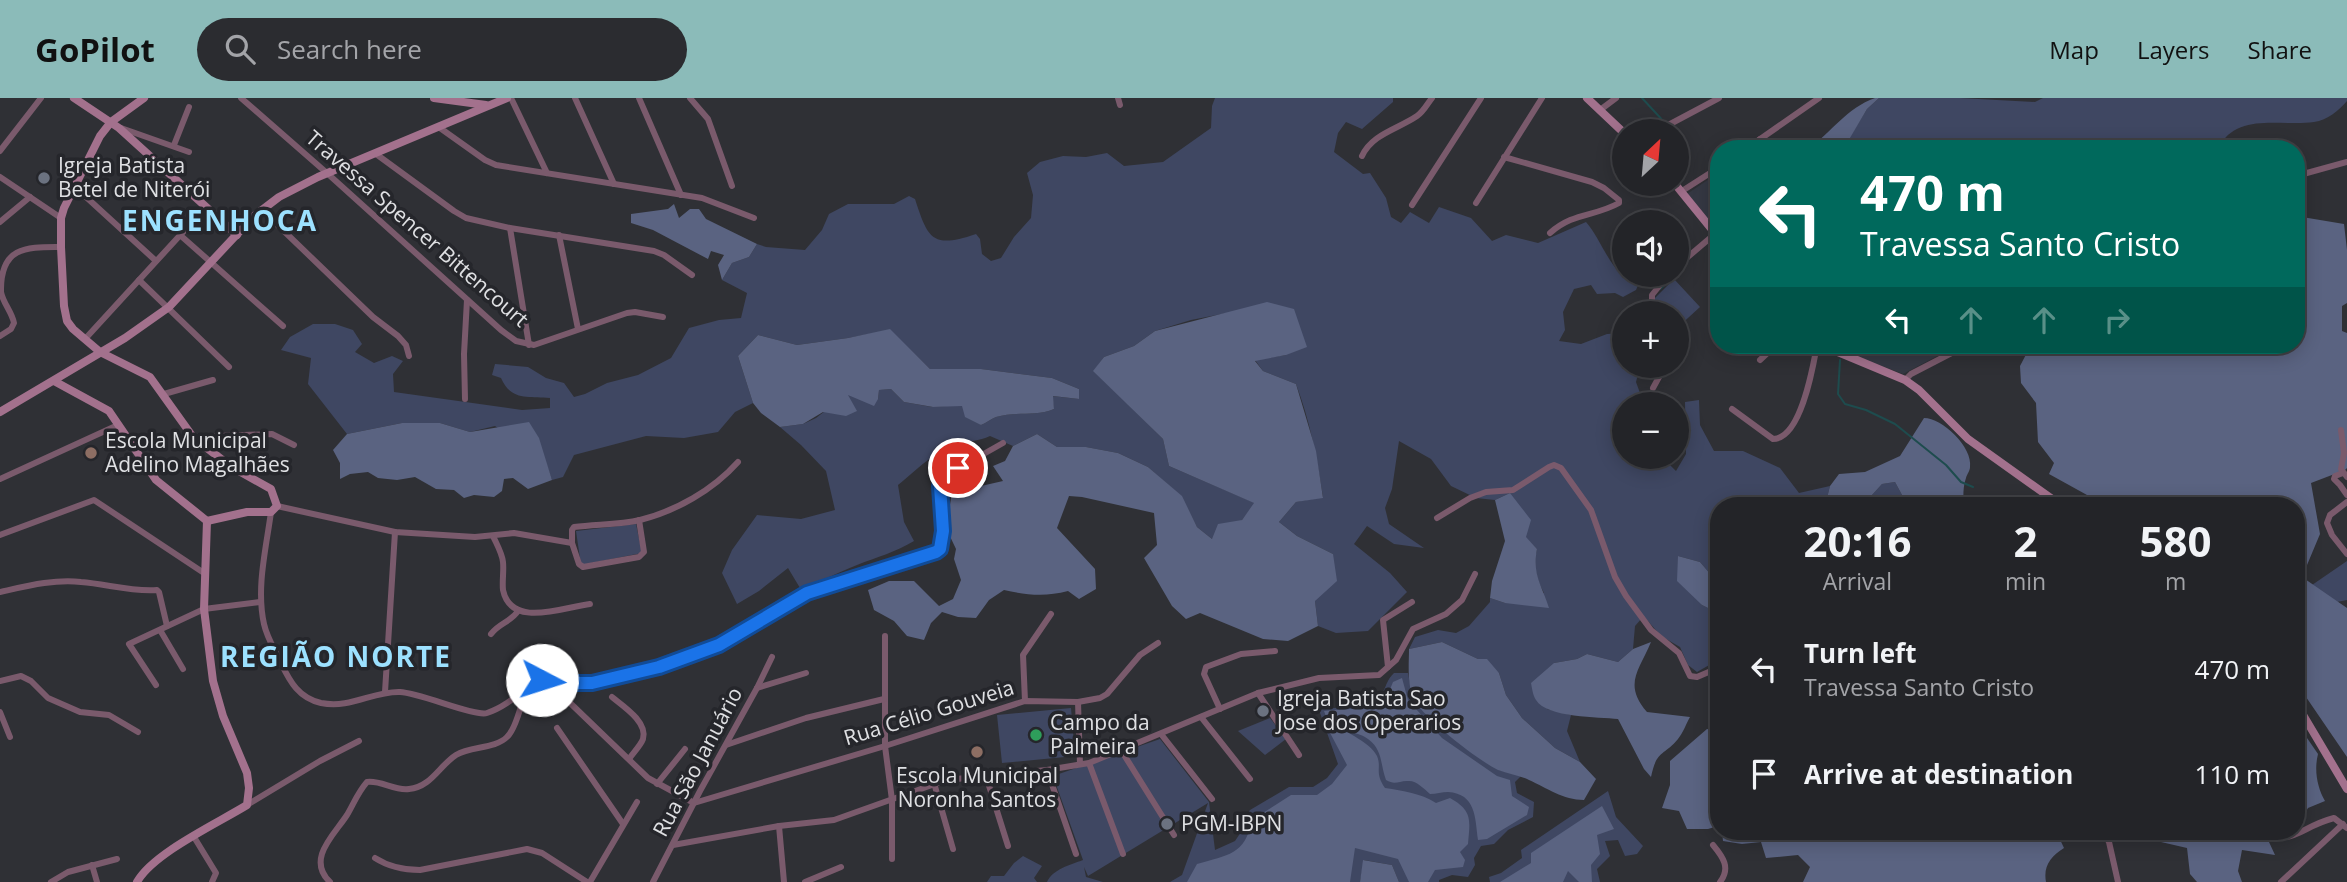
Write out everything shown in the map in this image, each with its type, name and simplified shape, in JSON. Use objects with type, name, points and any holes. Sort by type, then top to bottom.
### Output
[{"type":"street","points":[[0,151],[41,98]]},
{"type":"street","points":[[74,98],[119,128],[237,235]]},
{"type":"street","points":[[144,98],[111,122],[93,147],[61,218],[65,314],[73,329],[100,352],[150,377],[192,437],[230,466],[271,489],[274,509],[260,602],[268,636],[287,676],[297,691],[314,701],[333,704],[353,702],[385,692],[417,694],[481,715],[490,713],[536,681],[602,681],[692,656],[719,645],[807,593],[936,552],[942,545],[939,491],[941,483],[950,473],[1003,443]]},
{"type":"street","name":"Travessa Spencer Bittencourt","points":[[241,98],[516,341],[529,345],[632,312],[663,317]]},
{"type":"street","points":[[434,98],[489,106]]},
{"type":"street","points":[[0,412],[125,338],[169,307],[262,210],[279,197],[328,174],[509,98],[547,173]]},
{"type":"street","points":[[575,98],[614,184]]},
{"type":"street","points":[[639,98],[681,195]]},
{"type":"street","points":[[690,98],[708,119],[732,186]]},
{"type":"street","points":[[1362,156],[1373,141],[1419,114],[1432,98]]},
{"type":"street","points":[[1412,205],[1481,98]]},
{"type":"street","points":[[1476,203],[1542,98]]},
{"type":"street","points":[[1587,98],[1612,122]]},
{"type":"street","points":[[1600,110],[1616,98]]},
{"type":"street","points":[[1680,119],[1719,98]]},
{"type":"street","points":[[1760,139],[1819,98]]},
{"type":"street","points":[[174,145],[189,107]]},
{"type":"street","points":[[119,128],[189,152]]},
{"type":"street","points":[[440,128],[491,163],[713,201],[754,218]]},
{"type":"street","points":[[376,154],[458,214],[510,228],[660,253],[692,275]]},
{"type":"street","points":[[1504,157],[1592,182],[1604,187],[1619,200],[1619,203],[1609,208],[1572,218],[1550,233]]},
{"type":"street","points":[[2305,174],[2347,162]]},
{"type":"street","points":[[1689,187],[1710,173]]},
{"type":"street","points":[[0,177],[61,218]]},
{"type":"street","points":[[74,186],[156,261]]},
{"type":"street","points":[[1686,196],[1710,226]]},
{"type":"street","points":[[0,222],[30,197]]},
{"type":"street","points":[[85,339],[205,208]]},
{"type":"street","points":[[262,210],[373,317],[398,337],[406,345],[409,356]]},
{"type":"street","points":[[510,228],[529,345]]},
{"type":"street","points":[[180,235],[283,326]]},
{"type":"street","points":[[559,235],[578,329]]},
{"type":"street","points":[[1689,257],[1710,240]]},
{"type":"street","points":[[0,336],[11,329],[14,320],[1,293],[4,265],[12,255],[28,247],[61,247]]},
{"type":"street","points":[[139,280],[229,367]]},
{"type":"street","points":[[465,400],[467,300]]},
{"type":"street","points":[[1760,360],[1766,354]]},
{"type":"street","points":[[1732,409],[1773,439],[1780,438],[1789,429],[1801,407],[1817,354]]},
{"type":"street","points":[[1841,354],[1905,380],[1919,390],[1968,439],[2049,497]]},
{"type":"street","points":[[1905,380],[1943,354]]},
{"type":"street","points":[[1653,388],[1658,378]]},
{"type":"street","points":[[164,394],[213,380]]},
{"type":"street","points":[[54,381],[109,411],[156,480],[206,521]]},
{"type":"street","points":[[0,479],[118,425]]},
{"type":"street","points":[[2341,430],[2345,475],[2335,476],[2334,480],[2347,495]]},
{"type":"street","points":[[192,437],[272,434],[294,445]]},
{"type":"street","points":[[639,520],[644,552],[639,557],[583,567],[579,564],[572,543],[574,527],[639,520],[698,495],[725,477],[738,462]]},
{"type":"street","points":[[1437,519],[1470,498],[1486,492],[1513,490],[1549,467],[1554,465],[1561,468],[1591,510],[1615,577],[1646,622],[1658,637],[1679,653],[1690,676],[1697,677],[1710,671]]},
{"type":"street","points":[[0,535],[94,500],[204,573]]},
{"type":"street","points":[[2347,502],[2330,515],[2327,523],[2332,535],[2347,554]]},
{"type":"street","points":[[206,521],[274,509],[395,532],[493,536],[514,533],[572,543]]},
{"type":"street","points":[[206,521],[204,609],[215,691],[247,773],[247,805]]},
{"type":"street","points":[[385,692],[395,532]]},
{"type":"street","points":[[493,536],[503,560],[503,590],[508,601],[519,611],[539,612],[590,604]]},
{"type":"street","points":[[673,845],[779,826],[834,820],[934,783],[1088,763],[1258,693],[1319,678],[1379,675],[1396,660],[1413,629],[1434,622],[1462,600],[1475,573]]},
{"type":"street","points":[[0,592],[60,581],[143,591],[158,590],[167,626]]},
{"type":"street","points":[[156,685],[128,645],[204,609],[260,602]]},
{"type":"street","points":[[1388,667],[1383,620],[1412,602]]},
{"type":"street","points":[[491,634],[499,625],[513,619],[519,611]]},
{"type":"street","points":[[1025,701],[1023,655],[1051,614]]},
{"type":"street","points":[[160,630],[183,668]]},
{"type":"street","points":[[885,636],[885,746],[892,800],[892,859]]},
{"type":"street","name":"Rua Célio Gouveia","points":[[694,803],[1025,701],[1078,702],[1104,697],[1140,655],[1158,643]]},
{"type":"street","points":[[1220,709],[1204,674],[1206,667],[1241,654],[1275,651]]},
{"type":"street","name":"Rua São Januário","points":[[653,882],[772,657]]},
{"type":"street","points":[[757,688],[806,673]]},
{"type":"street","points":[[0,681],[21,676],[31,681],[48,698],[80,712],[109,715],[138,732]]},
{"type":"street","points":[[557,683],[567,700],[657,784],[694,803]]},
{"type":"street","points":[[330,882],[323,873],[322,853],[367,782],[398,789],[418,788],[431,780],[458,754],[494,744],[508,737],[522,706],[525,691]]},
{"type":"street","points":[[1258,693],[1299,755]]},
{"type":"street","points":[[612,697],[638,721],[642,731],[643,739],[629,759]]},
{"type":"street","points":[[726,744],[806,718],[884,699]]},
{"type":"street","points":[[1078,702],[1080,764]]},
{"type":"street","points":[[0,712],[10,737]]},
{"type":"street","points":[[1201,717],[1250,779]]},
{"type":"street","points":[[2305,718],[2347,789]]},
{"type":"street","points":[[557,728],[623,824]]},
{"type":"street","points":[[1161,734],[1212,799]]},
{"type":"street","points":[[137,882],[142,872],[160,858],[320,761],[359,741]]},
{"type":"street","points":[[657,784],[685,749]]},
{"type":"street","points":[[1121,750],[1174,835]]},
{"type":"street","points":[[1088,763],[1123,854]]},
{"type":"street","points":[[1046,770],[1076,854]]},
{"type":"street","points":[[986,776],[1008,846]]},
{"type":"street","points":[[934,783],[953,849]]},
{"type":"street","points":[[375,858],[393,867],[420,870],[527,849],[542,853],[588,882],[637,802]]},
{"type":"street","points":[[2281,882],[2345,826],[2337,819],[2330,819],[2305,830]]},
{"type":"street","points":[[779,826],[784,882]]},
{"type":"street","points":[[194,837],[216,873],[212,882]]},
{"type":"street","points":[[2108,840],[2118,882]]},
{"type":"street","points":[[1713,845],[1726,865],[1725,876],[1720,882]]},
{"type":"street","points":[[51,882],[61,875],[117,859]]},
{"type":"street","points":[[92,865],[97,882]]},
{"type":"street","points":[[805,882],[841,866]]},
{"type":"shaded area","points":[[1215,98],[1393,98],[1393,102],[1362,129],[1346,122],[1338,133],[1334,152],[1363,174],[1370,173],[1386,198],[1391,217],[1401,223],[1410,212],[1429,223],[1439,207],[1471,218],[1492,241],[1506,235],[1538,243],[1586,222],[1612,263],[1612,287],[1637,287],[1623,297],[1615,293],[1597,294],[1591,285],[1574,289],[1563,312],[1565,330],[1559,341],[1581,344],[1612,334],[1612,378],[1637,378],[1640,392],[1612,392],[1612,469],[1689,469],[1689,401],[1699,400],[1700,425],[1714,451],[1743,451],[1780,468],[1799,493],[1830,486],[1827,497],[1710,497],[1710,574],[1700,562],[1678,556],[1702,605],[1710,609],[1710,665],[1697,672],[1688,665],[1680,647],[1661,636],[1642,618],[1635,626],[1633,649],[1618,662],[1587,654],[1577,659],[1554,663],[1547,709],[1571,715],[1567,731],[1580,762],[1555,748],[1522,718],[1506,695],[1499,673],[1478,659],[1442,642],[1409,649],[1415,637],[1438,630],[1456,633],[1469,626],[1490,602],[1490,598],[1505,603],[1544,593],[1536,572],[1537,549],[1525,537],[1510,493],[1495,500],[1476,498],[1451,486],[1431,459],[1399,441],[1392,489],[1385,508],[1389,524],[1424,548],[1394,544],[1367,526],[1354,544],[1390,573],[1407,592],[1368,631],[1336,633],[1318,626],[1315,601],[1333,554],[1297,536],[1279,522],[1296,502],[1323,497],[1305,412],[1296,384],[1263,371],[1255,360],[1286,355],[1227,313],[1155,331],[1134,346],[1104,357],[1094,371],[1163,439],[1169,466],[1255,503],[1242,520],[1212,539],[1197,527],[1181,496],[1148,467],[1118,453],[1086,447],[1057,447],[1037,434],[1013,446],[990,436],[941,451],[898,485],[904,522],[914,541],[800,588],[788,568],[737,604],[722,573],[732,550],[757,515],[801,519],[835,510],[826,471],[780,427],[803,424],[816,418],[847,394],[878,399],[879,390],[891,389],[904,402],[932,407],[963,405],[981,425],[1003,415],[1040,413],[1054,409],[1052,396],[1079,399],[1079,389],[1052,378],[981,369],[930,369],[890,330],[797,345],[758,335],[738,356],[753,403],[735,412],[718,432],[684,438],[646,436],[574,455],[563,477],[552,480],[545,460],[495,426],[470,432],[440,423],[402,423],[347,434],[308,384],[311,358],[281,350],[290,337],[313,324],[335,324],[353,330],[362,344],[355,352],[374,363],[392,356],[403,361],[393,374],[394,392],[522,410],[550,408],[550,398],[521,396],[510,391],[501,378],[492,375],[495,364],[528,367],[546,378],[564,383],[574,397],[607,383],[638,375],[671,358],[689,328],[719,320],[741,318],[747,293],[722,280],[732,263],[749,257],[757,244],[805,250],[822,230],[829,214],[848,204],[894,204],[909,196],[915,199],[928,232],[934,237],[950,240],[976,234],[980,239],[982,254],[991,261],[1001,258],[1014,237],[1031,218],[1033,195],[1027,173],[1040,162],[1063,156],[1086,157],[1107,153],[1124,166],[1163,162],[1211,128]]},
{"type":"shaded area","points":[[1879,98],[2035,102],[2043,98],[2347,98],[2340,108],[2319,121],[2248,125],[2236,129],[2224,140],[1848,140],[1867,109]]},
{"type":"shaded area","points":[[1879,98],[1867,109],[1849,140],[1819,140],[1848,114],[1865,102]]},
{"type":"shaded area","points":[[1710,178],[1710,223],[1689,196],[1689,193]]},
{"type":"shaded area","points":[[674,204],[679,218],[690,209],[699,209],[706,219],[757,244],[749,257],[732,263],[722,280],[718,265],[724,255],[711,251],[708,259],[653,230],[631,223],[631,214],[668,209]]},
{"type":"shaded area","points":[[2305,218],[2344,224],[2347,303],[2342,306],[2342,331],[2347,333],[2347,468],[2311,483],[2320,534],[2305,570],[2305,497],[2100,497],[2087,495],[2049,474],[2054,463],[2038,442],[2036,403],[2021,383],[2020,366],[2026,354],[2305,354]]},
{"type":"shaded area","points":[[1666,287],[1681,287],[1700,307],[1689,317],[1689,301],[1652,301]]},
{"type":"shaded area","points":[[1267,302],[1294,309],[1307,347],[1286,355],[1255,361],[1263,371],[1296,384],[1316,451],[1323,498],[1296,502],[1279,522],[1297,536],[1333,554],[1337,581],[1315,601],[1318,626],[1288,641],[1263,639],[1200,613],[1186,619],[1172,606],[1144,558],[1157,545],[1154,513],[1069,496],[1057,528],[1095,569],[1096,589],[1079,599],[1068,591],[1036,595],[1004,590],[989,600],[976,618],[958,617],[942,612],[931,623],[924,640],[907,636],[894,621],[874,610],[868,590],[889,581],[914,581],[939,606],[953,599],[961,580],[954,559],[956,549],[946,528],[954,481],[981,486],[1003,481],[993,466],[1005,461],[1013,446],[1037,434],[1057,447],[1086,447],[1118,453],[1148,467],[1182,496],[1197,527],[1212,539],[1218,524],[1242,520],[1254,503],[1169,466],[1163,439],[1093,371],[1104,357],[1134,346],[1155,331]]},
{"type":"shaded area","points":[[890,329],[930,369],[981,369],[1052,378],[1079,389],[1079,399],[1053,396],[1054,409],[1040,413],[1003,415],[981,425],[965,417],[962,406],[933,407],[904,402],[891,389],[879,390],[874,406],[848,395],[857,411],[846,416],[823,412],[803,424],[780,427],[761,413],[753,403],[738,356],[758,335],[797,345]]},
{"type":"shaded area","points":[[1855,354],[1941,354],[1903,374]]},
{"type":"shaded area","points":[[1924,418],[1947,428],[1962,443],[1970,459],[1963,497],[1903,497],[1895,482],[1882,484],[1870,497],[1827,497],[1830,486],[1839,474],[1865,472],[1900,456]]},
{"type":"shaded area","points":[[529,422],[539,438],[552,480],[528,489],[513,478],[504,479],[502,491],[494,497],[474,495],[464,498],[454,490],[436,489],[415,477],[397,480],[378,478],[368,472],[350,474],[340,479],[340,463],[333,450],[347,434],[402,423],[440,423],[470,432]]},
{"type":"shaded area","points":[[1895,482],[1903,497],[1870,497],[1882,484]]},
{"type":"shaded area","points":[[1510,493],[1531,520],[1526,537],[1537,549],[1538,580],[1549,608],[1505,603],[1490,598],[1492,581],[1505,541],[1495,500]]},
{"type":"shaded area","points":[[636,524],[642,553],[581,565],[576,531]]},
{"type":"shaded area","points":[[1678,556],[1700,562],[1710,574],[1710,609],[1702,605],[1677,581]]},
{"type":"shaded area","points":[[2347,561],[2347,600],[2337,602],[2312,585]]},
{"type":"shaded area","points":[[2305,579],[2347,608],[2347,757],[2306,697]]},
{"type":"shaded area","points":[[1442,642],[1478,659],[1487,659],[1499,673],[1506,695],[1522,718],[1555,748],[1580,762],[1596,779],[1584,800],[1562,796],[1525,778],[1489,765],[1438,726],[1418,705],[1411,691],[1409,649]]},
{"type":"shaded area","points":[[1651,642],[1636,677],[1636,693],[1640,702],[1647,712],[1690,717],[1678,739],[1658,757],[1651,777],[1644,769],[1618,719],[1574,716],[1551,710],[1536,700],[1531,683],[1554,663],[1577,659],[1587,654],[1618,662],[1633,649]]},
{"type":"shaded area","points":[[1394,673],[1408,673],[1413,699],[1499,770],[1521,776],[1515,782],[1517,793],[1534,802],[1533,817],[1508,830],[1494,844],[1481,846],[1468,877],[1452,875],[1439,882],[1399,882],[1392,865],[1364,860],[1360,882],[1170,882],[1182,875],[1208,803],[1088,876],[1084,867],[1086,877],[1103,882],[1047,882],[1058,871],[1083,860],[1053,776],[1160,739],[1209,802],[1215,850],[1235,841],[1250,810],[1289,787],[1313,787],[1327,778],[1338,764],[1319,710],[1372,701],[1383,692]]},
{"type":"shaded area","points":[[1402,678],[1408,700],[1442,738],[1497,776],[1510,780],[1512,796],[1529,807],[1527,815],[1487,839],[1478,840],[1472,808],[1464,797],[1448,792],[1430,794],[1412,781],[1389,782],[1373,743],[1338,722],[1327,719],[1324,711],[1374,704],[1382,699],[1393,682]]},
{"type":"shaded area","name":"Campo da Palmeira","points":[[1071,708],[1075,756],[1002,763],[997,715]]},
{"type":"shaded area","points":[[1270,718],[1286,739],[1265,755],[1238,731]]},
{"type":"shaded area","points":[[1336,725],[1374,751],[1385,788],[1405,791],[1436,803],[1450,798],[1463,807],[1469,822],[1468,844],[1460,852],[1465,860],[1463,867],[1435,870],[1428,882],[1409,882],[1398,859],[1355,848],[1350,882],[1187,882],[1197,864],[1226,855],[1240,847],[1249,832],[1252,820],[1291,795],[1317,795],[1332,784],[1347,765],[1328,729]]},
{"type":"shaded area","points":[[1707,729],[1710,730],[1710,828],[1687,829],[1679,811],[1662,808],[1670,785],[1670,761]]},
{"type":"shaded area","points":[[2307,738],[2318,754],[2317,778],[2325,801],[2308,808],[2305,813]]},
{"type":"shaded area","points":[[1608,791],[1616,817],[1643,846],[1637,854],[1625,856],[1618,840],[1605,841],[1610,856],[1597,869],[1600,882],[1490,882],[1489,877],[1501,873],[1522,858],[1521,850]]},
{"type":"shaded area","points":[[1602,806],[1614,829],[1597,835],[1600,854],[1591,865],[1592,882],[1579,882],[1568,871],[1563,882],[1500,882],[1531,863],[1531,853]]},
{"type":"shaded area","points":[[2060,840],[2064,848],[2049,862],[2046,882],[1803,882],[1810,867],[1798,855],[1766,858],[1761,842],[1742,844],[1723,841]]},
{"type":"shaded area","points":[[2156,840],[2262,840],[2269,842],[2275,855],[2242,850],[2238,871],[2242,882],[2197,882],[2190,874],[2187,848]]},
{"type":"shaded area","points":[[1023,856],[1042,866],[1034,878],[1037,882],[987,882],[991,876],[1004,876]]},
{"type":"shaded area","points":[[1363,860],[1392,865],[1399,882],[1360,882]]},
{"type":"waterway","points":[[1642,98],[1661,119]]},
{"type":"waterway","points":[[1840,360],[1838,394],[1845,404],[1866,410],[1895,424],[1946,465],[1961,482],[1973,487]]},
{"type":"place","name":"Igreja Batista Betel de Niterói","points":[[44,178]]},
{"type":"place","name":"Escola Municipal Adelino Magalhães","points":[[91,453]]},
{"type":"place","name":"Igreja Batista Sao Jose dos Operarios","points":[[1263,711]]},
{"type":"place","name":"Campo da Palmeira","points":[[1036,735]]},
{"type":"place","name":"Escola Municipal Noronha Santos","points":[[977,752]]},
{"type":"place","name":"PGM-IBPN","points":[[1167,824]]},
{"type":"district","name":"ENGENHOCA","points":[[220,221]]},
{"type":"district","name":"REGIÃO NORTE","points":[[336,657]]},
{"type":"route","points":[[542,680],[592,683],[659,667],[719,645],[807,593],[936,552],[942,545],[943,531],[940,486],[950,473],[958,468]]}]
